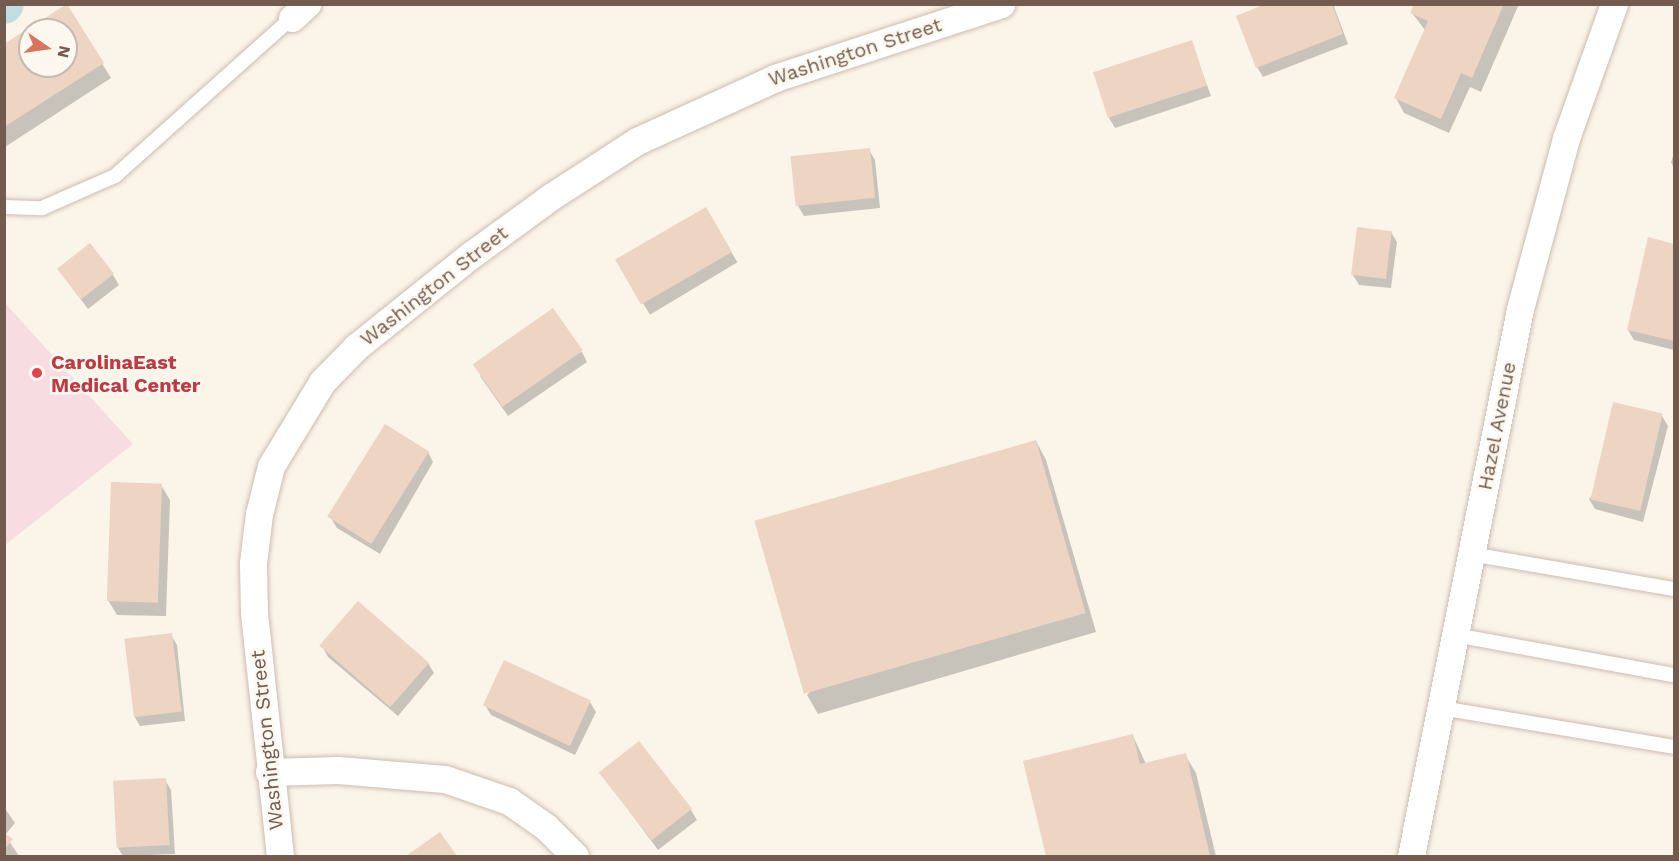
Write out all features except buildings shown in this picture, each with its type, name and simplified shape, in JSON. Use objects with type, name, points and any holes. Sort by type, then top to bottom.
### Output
[{"type":"street","name":"Washington Street","points":[[280,856],[268,772],[254,612],[259,514],[271,466],[295,422],[322,382],[349,354],[498,235],[637,141],[727,97],[775,78],[1001,4]]},
{"type":"street","name":"Hazel Avenue","points":[[1411,856],[1520,309],[1566,138],[1614,4]]},
{"type":"street","points":[[268,772],[338,770],[445,779],[508,801],[546,826],[575,856]]},
{"type":"lane","points":[[4,207],[42,208],[115,176],[299,11]]},
{"type":"lane","points":[[1471,554],[1674,589]]},
{"type":"lane","points":[[1455,635],[1674,675]]},
{"type":"lane","points":[[1441,708],[1674,747]]},
{"type":"shaded area","name":"CarolinaEast Medical Center","points":[[4,302],[133,444],[5,545],[4,545]]},
{"type":"place","name":"CarolinaEast Medical Center","points":[[37,373]]}]
